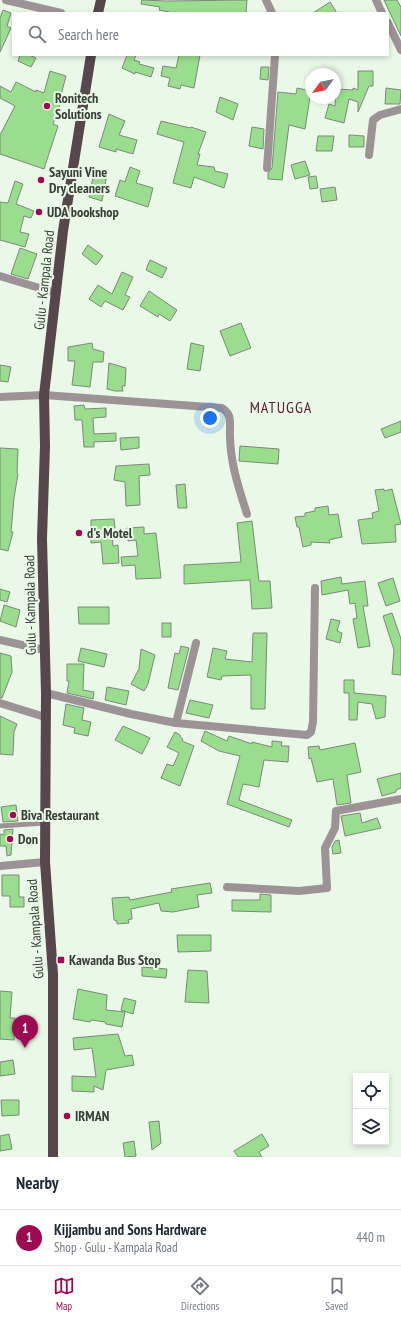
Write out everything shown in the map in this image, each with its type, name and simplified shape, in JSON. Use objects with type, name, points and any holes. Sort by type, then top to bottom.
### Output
[{"type":"main road","points":[[98,12],[101,0]]},
{"type":"main road","name":"Gulu - Kampala Road","points":[[53,1157],[53,974],[45,862],[46,693],[42,539],[45,446],[44,395],[63,231],[91,56]]},
{"type":"street","points":[[6,0],[57,12]]},
{"type":"street","points":[[266,0],[272,12]]},
{"type":"street","points":[[376,0],[382,12]]},
{"type":"street","points":[[389,24],[398,33],[401,50]]},
{"type":"street","points":[[268,168],[275,56]]},
{"type":"street","points":[[369,155],[373,120],[380,115],[401,110]]},
{"type":"street","points":[[0,276],[56,293]]},
{"type":"street","points":[[0,397],[44,395],[222,408],[228,412],[230,417],[233,470],[247,514]]},
{"type":"street","points":[[46,693],[131,714],[176,723],[307,735],[311,732],[313,722],[315,588]]},
{"type":"street","points":[[0,640],[44,650]]},
{"type":"street","points":[[176,723],[196,643]]},
{"type":"street","points":[[0,703],[45,717]]},
{"type":"street","points":[[227,886],[299,891],[328,888],[325,848],[335,828],[336,811],[401,799]]},
{"type":"street","points":[[0,866],[45,862]]},
{"type":"lane","points":[[0,826],[45,823]]},
{"type":"building","points":[[142,0],[247,0],[246,12],[169,12],[159,10],[160,7],[141,4]]},
{"type":"building","points":[[384,0],[397,0],[401,7],[401,36]]},
{"type":"building","points":[[330,2],[336,12],[315,12]]},
{"type":"building","points":[[3,10],[11,13],[7,26],[11,28],[0,52],[0,18]]},
{"type":"building","points":[[20,56],[31,56],[36,58],[31,67],[18,61]]},
{"type":"building","points":[[127,56],[136,56],[134,60],[140,62],[139,64],[154,68],[151,77],[135,72],[135,74],[122,68]]},
{"type":"building","points":[[179,56],[200,56],[194,88],[181,85],[180,89],[168,86],[170,78],[161,76],[163,66],[176,68]]},
{"type":"building","points":[[261,67],[269,67],[268,80],[260,79]]},
{"type":"building","points":[[50,71],[66,76],[60,99],[62,99],[53,124],[58,126],[44,169],[0,154],[0,135],[15,106],[0,98],[0,86],[11,92],[16,82],[36,92],[36,90],[44,93]]},
{"type":"building","points":[[358,71],[373,71],[373,86],[369,86],[358,112],[358,102],[349,99],[344,123],[325,118],[329,104],[335,106],[335,104],[341,104],[341,89],[353,90],[353,88],[358,90]]},
{"type":"building","points":[[297,88],[305,90],[305,104],[309,104],[305,129],[289,125],[282,180],[268,179],[268,173],[272,168],[278,92],[296,94]]},
{"type":"building","points":[[386,88],[401,90],[400,104],[385,104]]},
{"type":"building","points":[[220,97],[238,104],[233,120],[216,112]]},
{"type":"building","points":[[109,114],[125,121],[119,135],[137,140],[133,154],[116,149],[116,152],[99,147]]},
{"type":"building","points":[[161,121],[191,127],[206,132],[198,154],[200,154],[197,165],[214,167],[215,171],[228,174],[224,188],[194,177],[191,188],[173,183],[184,142],[157,134]]},
{"type":"building","points":[[252,127],[264,129],[263,149],[249,146]]},
{"type":"building","points":[[349,135],[364,136],[364,147],[349,147]]},
{"type":"building","points":[[318,136],[334,136],[332,151],[316,151]]},
{"type":"building","points":[[305,161],[310,175],[295,179],[291,165]]},
{"type":"building","points":[[130,167],[140,171],[136,183],[153,188],[148,207],[115,196],[120,180],[125,182]]},
{"type":"building","points":[[94,172],[107,174],[102,201],[89,197]]},
{"type":"building","points":[[316,176],[318,188],[310,189],[308,177]]},
{"type":"building","points":[[15,181],[23,184],[16,204],[34,211],[31,218],[24,216],[20,232],[29,234],[25,247],[0,240],[0,202],[8,203]]},
{"type":"building","points":[[335,187],[337,200],[322,202],[320,189]]},
{"type":"building","points":[[88,245],[103,256],[96,265],[82,254]]},
{"type":"building","points":[[20,248],[37,254],[28,279],[11,274]]},
{"type":"building","points":[[150,260],[167,268],[162,278],[146,270]]},
{"type":"building","points":[[122,272],[133,277],[125,295],[130,297],[123,310],[105,301],[101,307],[89,299],[98,285],[112,294]]},
{"type":"building","points":[[149,291],[177,310],[170,321],[159,314],[158,317],[140,306]]},
{"type":"building","points":[[241,323],[251,348],[230,356],[220,331]]},
{"type":"building","points":[[92,343],[93,349],[104,352],[103,362],[93,362],[90,387],[72,385],[75,361],[68,361],[68,347]]},
{"type":"building","points":[[191,343],[204,346],[200,371],[187,369]]},
{"type":"building","points":[[109,363],[126,368],[125,386],[122,386],[123,391],[107,389]]},
{"type":"building","points":[[0,365],[11,367],[8,382],[0,381]]},
{"type":"building","points":[[84,405],[85,409],[106,408],[106,417],[93,418],[94,434],[116,433],[116,441],[94,442],[94,447],[84,447],[82,420],[75,420],[74,406]]},
{"type":"building","points":[[401,421],[401,432],[385,438],[381,429]]},
{"type":"building","points":[[139,437],[139,448],[121,450],[120,438]]},
{"type":"building","points":[[240,446],[279,449],[278,464],[239,461]]},
{"type":"building","points":[[0,448],[18,449],[18,474],[11,532],[13,532],[8,551],[0,549]]},
{"type":"building","points":[[149,464],[150,475],[139,476],[140,505],[126,506],[125,482],[114,480],[116,466]]},
{"type":"building","points":[[185,484],[187,508],[178,508],[176,485]]},
{"type":"building","points":[[384,489],[384,491],[392,489],[401,524],[395,525],[396,542],[362,544],[358,520],[373,518],[372,513],[379,511],[375,490]]},
{"type":"building","points":[[328,506],[329,515],[338,514],[342,537],[329,540],[330,543],[311,542],[311,545],[303,547],[299,527],[297,527],[295,517],[305,516],[305,513],[315,511],[315,508]]},
{"type":"building","points":[[114,519],[115,528],[112,528],[113,546],[118,545],[119,563],[103,564],[101,542],[91,543],[91,520]]},
{"type":"building","points":[[252,521],[259,581],[270,581],[272,608],[252,609],[250,580],[184,584],[184,565],[241,562],[237,523]]},
{"type":"building","points":[[144,527],[144,534],[156,533],[161,578],[136,579],[135,565],[122,566],[121,557],[138,556],[136,540],[128,541],[127,528]]},
{"type":"building","points":[[341,577],[342,584],[365,581],[368,606],[363,606],[370,646],[358,648],[353,619],[357,618],[355,603],[350,604],[348,590],[322,595],[321,581]]},
{"type":"building","points":[[393,578],[400,601],[386,606],[378,583]]},
{"type":"building","points":[[0,589],[10,592],[7,602],[0,600]]},
{"type":"building","points":[[4,605],[20,610],[16,627],[0,621]]},
{"type":"building","points":[[78,607],[109,607],[109,624],[79,624]]},
{"type":"building","points":[[392,613],[401,639],[401,675],[392,674],[394,650],[383,616]]},
{"type":"building","points":[[331,619],[340,621],[337,631],[342,633],[340,643],[326,639]]},
{"type":"building","points":[[162,623],[171,623],[171,637],[162,637]]},
{"type":"building","points":[[253,633],[267,633],[265,709],[251,709],[251,675],[222,676],[221,680],[207,677],[213,648],[227,651],[225,659],[252,662]]},
{"type":"building","points":[[181,646],[189,648],[178,690],[168,688],[175,653],[179,654]]},
{"type":"building","points":[[81,648],[107,654],[104,667],[78,661]]},
{"type":"building","points":[[141,649],[155,655],[148,684],[144,691],[131,684],[139,669]]},
{"type":"building","points":[[0,653],[11,656],[12,672],[2,698],[0,698]]},
{"type":"building","points":[[67,664],[84,664],[83,690],[94,692],[93,699],[67,693],[69,681],[67,681]]},
{"type":"building","points":[[344,680],[354,680],[354,693],[386,696],[385,717],[376,719],[372,704],[358,702],[357,720],[349,720],[349,693],[344,693]]},
{"type":"building","points":[[107,687],[129,691],[126,705],[105,700]]},
{"type":"building","points":[[190,700],[213,705],[209,718],[186,713]]},
{"type":"building","points":[[66,704],[84,708],[82,720],[91,722],[88,736],[74,733],[75,728],[63,725]]},
{"type":"building","points":[[0,716],[17,724],[14,732],[13,755],[0,754]]},
{"type":"building","points":[[123,726],[150,738],[142,754],[115,740]]},
{"type":"building","points":[[205,731],[227,741],[229,736],[252,744],[252,742],[272,747],[272,741],[282,742],[281,746],[289,746],[288,762],[264,760],[259,787],[243,784],[239,800],[292,820],[289,827],[227,804],[240,756],[219,751],[201,741]]},
{"type":"building","points":[[175,732],[180,735],[183,739],[182,741],[194,746],[180,786],[161,778],[167,764],[173,766],[179,753],[167,747]]},
{"type":"building","points":[[355,743],[361,772],[347,775],[351,803],[337,805],[333,779],[317,782],[311,758],[309,759],[308,747],[319,746],[320,750]]},
{"type":"building","points":[[401,773],[401,788],[396,790],[396,792],[382,796],[377,779]]},
{"type":"building","points":[[16,805],[18,821],[3,822],[1,807]]},
{"type":"building","points":[[360,813],[362,823],[377,818],[381,828],[345,836],[341,816]]},
{"type":"building","points":[[13,829],[11,855],[7,856],[6,846],[0,846],[0,834],[4,835],[4,830]]},
{"type":"building","points":[[339,840],[341,853],[333,854],[332,847],[335,841]]},
{"type":"building","points":[[2,875],[19,875],[19,897],[24,897],[24,907],[10,907],[10,896],[2,896]]},
{"type":"building","points":[[210,883],[212,893],[197,895],[199,907],[173,912],[161,911],[159,903],[131,909],[132,919],[128,920],[129,923],[117,924],[117,921],[114,920],[112,898],[129,897],[130,900],[172,892],[171,889]]},
{"type":"building","points":[[260,894],[271,895],[271,912],[232,911],[232,900],[260,900]]},
{"type":"building","points":[[177,935],[211,935],[211,951],[178,952]]},
{"type":"building","points":[[142,967],[167,969],[166,978],[142,976]]},
{"type":"building","points":[[188,970],[207,971],[209,1003],[185,1002]]},
{"type":"building","points":[[78,989],[107,995],[106,1010],[125,1012],[122,1027],[106,1024],[105,1022],[91,1020],[90,1022],[73,1019]]},
{"type":"building","points":[[0,991],[12,992],[10,1018],[15,1018],[14,1040],[0,1039]]},
{"type":"building","points":[[124,998],[136,1001],[133,1014],[121,1010]]},
{"type":"building","points":[[118,1034],[125,1056],[132,1055],[134,1065],[106,1070],[103,1090],[94,1086],[94,1092],[72,1091],[72,1076],[96,1077],[92,1048],[74,1050],[73,1038]]},
{"type":"building","points":[[13,1060],[15,1074],[0,1076],[0,1062]]},
{"type":"building","points":[[1,1100],[19,1100],[19,1115],[2,1116]]},
{"type":"building","points":[[159,1121],[161,1143],[152,1150],[149,1122]]},
{"type":"building","points":[[9,1134],[12,1149],[0,1151],[0,1136]]},
{"type":"building","points":[[262,1134],[269,1146],[259,1152],[262,1157],[238,1157],[234,1151]]},
{"type":"building","points":[[134,1141],[136,1156],[125,1157],[123,1143]]},
{"type":"place","name":"Ronitech Solutions","points":[[47,106]]},
{"type":"place","name":"Sayuni Vine Dry cleaners","points":[[41,180]]},
{"type":"place","name":"UDA bookshop","points":[[39,212]]},
{"type":"place","name":"d's Motel","points":[[79,533]]},
{"type":"place","name":"Biva Restaurant","points":[[13,815]]},
{"type":"place","name":"Don","points":[[10,839]]},
{"type":"place","name":"Kawanda Bus Stop","points":[[61,960]]},
{"type":"place","name":"Kijjambu and Sons Hardware","points":[[25,1048]]},
{"type":"place","name":"IRMAN","points":[[67,1116]]},
{"type":"district","name":"MATUGGA","points":[[281,407]]}]
